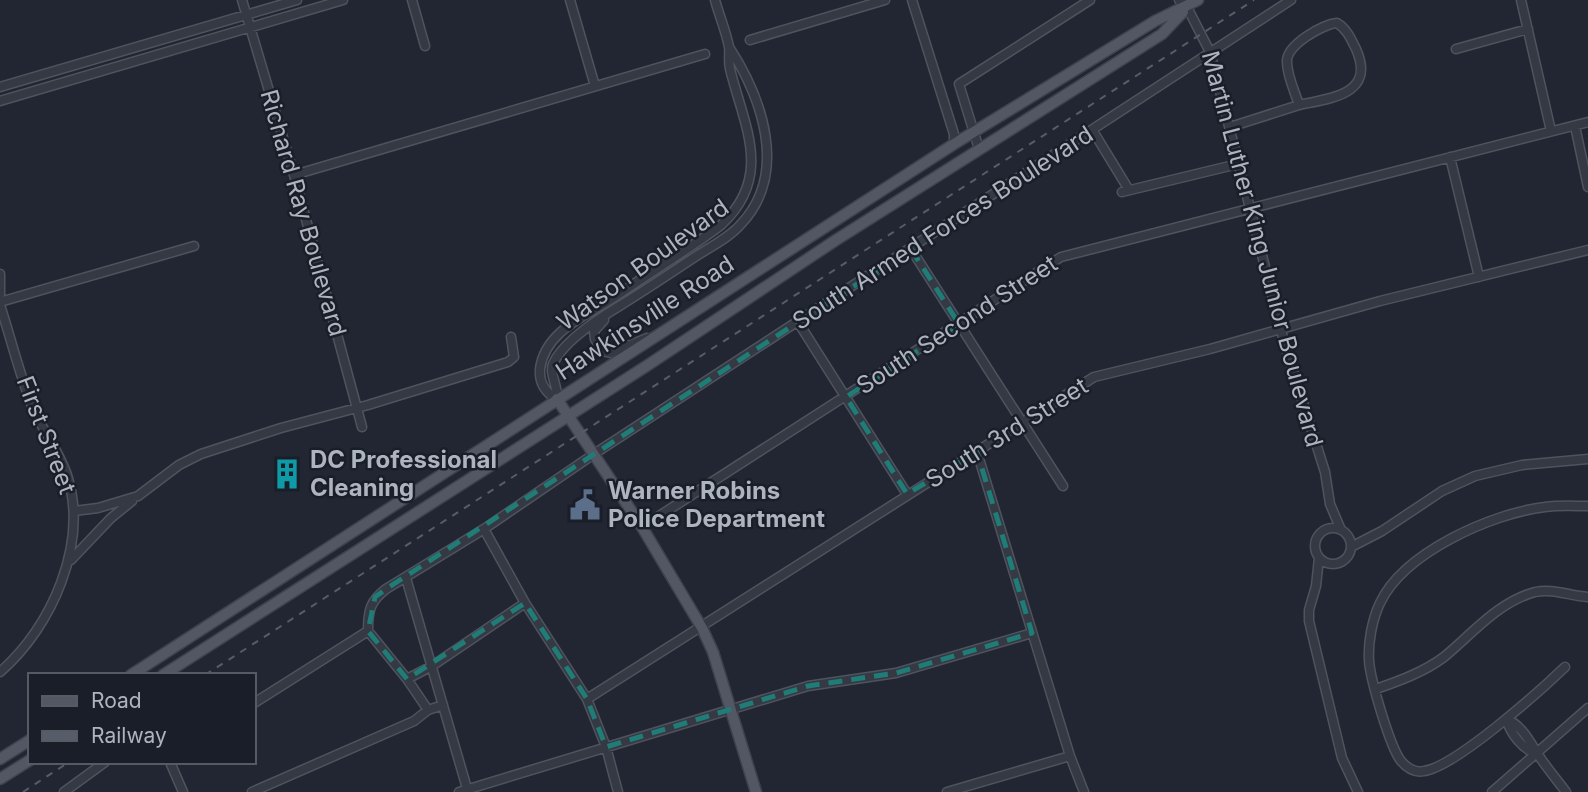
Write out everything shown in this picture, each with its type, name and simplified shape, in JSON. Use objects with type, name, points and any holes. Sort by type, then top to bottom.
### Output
[{"type":"main road","name":"Hawkinsville Road","points":[[134,673],[954,144],[1184,2],[1198,0]]},
{"type":"main road","name":"Hawkinsville Road","points":[[166,673],[747,301],[836,240],[1161,34],[1184,2]]},
{"type":"main road","name":"Watson Boulevard","points":[[557,399],[642,527],[702,628],[713,652],[755,792]]},
{"type":"main road","points":[[0,759],[28,741]]},
{"type":"main road","points":[[0,779],[28,761]]},
{"type":"street","name":"Richard Ray Boulevard","points":[[242,0],[294,175],[362,427]]},
{"type":"street","points":[[0,87],[297,0]]},
{"type":"street","points":[[412,0],[425,46]]},
{"type":"street","points":[[570,0],[595,86]]},
{"type":"street","name":"Watson Boulevard","points":[[715,0],[729,47],[729,66],[749,135],[751,166],[748,185],[733,214],[706,236],[615,297],[583,315],[550,345],[542,360],[540,373],[548,394],[557,399],[558,387],[552,377],[551,368],[555,360],[584,331],[741,225],[759,200],[769,165],[766,132],[739,62],[729,47]]},
{"type":"street","points":[[750,40],[885,0]]},
{"type":"street","points":[[912,0],[954,134],[954,144]]},
{"type":"street","points":[[979,149],[959,84],[1090,0]]},
{"type":"street","name":"South Armed Forces Boulevard","points":[[368,631],[370,605],[375,597],[484,529],[594,454],[1292,0]]},
{"type":"street","points":[[1521,0],[1550,131]]},
{"type":"street","points":[[0,101],[336,1]]},
{"type":"street","name":"Martin Luther King Junior Boulevard","points":[[1184,2],[1210,52],[1282,329],[1325,472],[1330,504],[1345,534]]},
{"type":"street","points":[[1230,127],[1353,89],[1362,72],[1358,54],[1346,31],[1337,23],[1327,24],[1290,51],[1286,60],[1299,105]]},
{"type":"street","points":[[1456,49],[1528,29]]},
{"type":"street","points":[[294,175],[705,54]]},
{"type":"street","name":"South Second Street","points":[[642,527],[1061,257],[1588,122]]},
{"type":"street","points":[[1575,126],[1588,187]]},
{"type":"street","points":[[1093,131],[1126,191],[1140,190],[1238,164]]},
{"type":"street","points":[[1450,157],[1479,277]]},
{"type":"street","points":[[0,304],[194,246]]},
{"type":"street","points":[[911,249],[1063,486]]},
{"type":"street","name":"South 3rd Street","points":[[587,699],[1094,377],[1380,301],[1588,250]]},
{"type":"street","points":[[0,274],[0,294]]},
{"type":"street","name":"First Street","points":[[0,304],[29,398],[66,473],[74,510],[68,565],[33,638],[0,672]]},
{"type":"street","points":[[622,304],[594,331],[602,351],[617,351],[672,325]]},
{"type":"street","points":[[798,322],[907,494]]},
{"type":"street","points":[[68,565],[111,518],[189,458],[281,428],[508,362],[514,357],[511,337]]},
{"type":"street","points":[[977,452],[1070,756],[1084,792]]},
{"type":"street","points":[[1350,547],[1382,531],[1442,491],[1475,476],[1521,465],[1588,459]]},
{"type":"street","points":[[74,510],[98,508],[138,496]]},
{"type":"street","name":"Martin Luther King Junior Boulevard","points":[[1325,530],[1330,504]]},
{"type":"street","points":[[1565,667],[1474,744],[1437,767],[1417,771],[1407,767],[1394,750],[1369,662],[1369,640],[1380,602],[1395,582],[1420,559],[1466,530],[1492,520],[1546,506],[1588,506]]},
{"type":"street","points":[[1358,792],[1342,758],[1309,621],[1309,610],[1320,558],[1315,543],[1325,530],[1330,528],[1345,534],[1374,534]]},
{"type":"street","points":[[484,529],[525,603],[587,699],[606,747],[618,792]]},
{"type":"street","points":[[1316,586],[1331,564],[1346,558],[1350,547],[1345,534]]},
{"type":"street","points":[[1320,558],[1331,564]]},
{"type":"street","points":[[406,578],[465,791],[808,686],[896,673],[1032,633]]},
{"type":"street","points":[[1376,689],[1412,675],[1442,659],[1476,628],[1517,599],[1537,592],[1560,591],[1588,597]]},
{"type":"street","points":[[407,679],[432,666],[525,603]]},
{"type":"street","points":[[256,701],[368,631],[428,710]]},
{"type":"street","points":[[252,792],[414,721],[428,710],[443,705]]},
{"type":"street","points":[[1492,792],[1588,708]]},
{"type":"street","points":[[1506,719],[1514,722],[1533,744],[1537,754],[1566,792]]},
{"type":"street","points":[[947,792],[1070,756]]},
{"type":"street","points":[[64,792],[102,764]]},
{"type":"street","points":[[171,764],[183,792]]},
{"type":"highlighted area","points":[[911,249],[959,324],[846,397],[907,494],[977,452],[1032,633],[896,673],[808,686],[606,747],[587,699],[525,603],[407,679],[368,631],[375,597]]},
{"type":"railway","points":[[208,673],[1254,0]]},
{"type":"railway","points":[[23,792],[66,764]]},
{"type":"place","name":"DC Professional Cleaning","points":[[287,474]]},
{"type":"place","name":"Warner Robins Police Department","points":[[585,505]]}]
